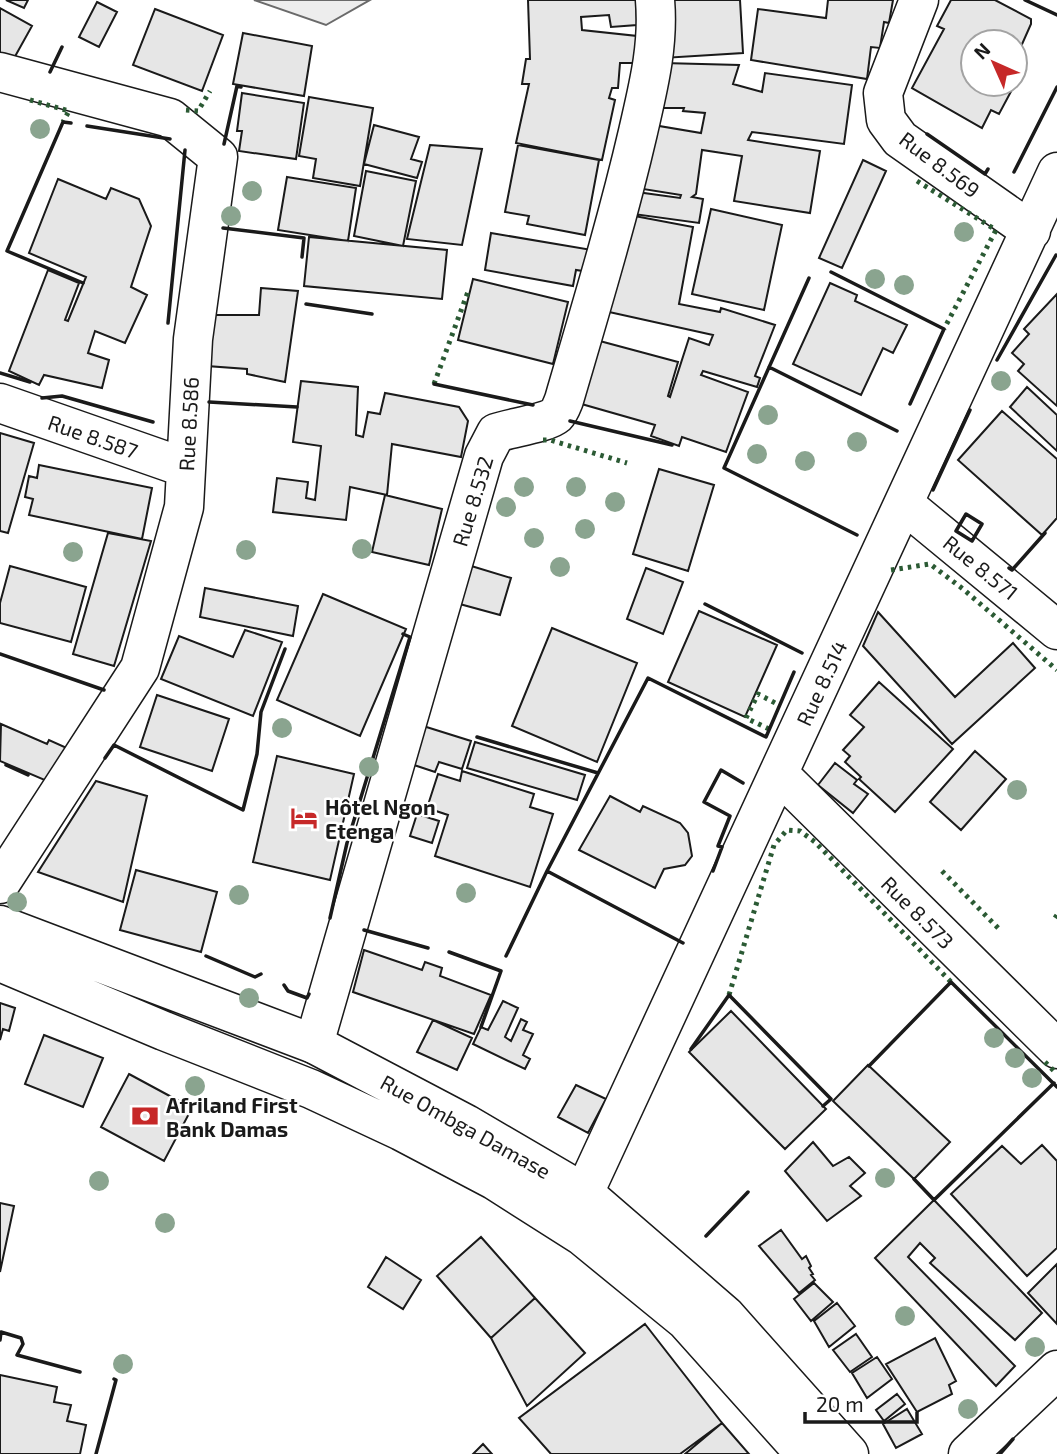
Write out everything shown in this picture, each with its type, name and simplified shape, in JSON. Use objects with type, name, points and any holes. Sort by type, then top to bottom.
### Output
[{"type":"street","name":"Rue 8.532","points":[[314,1044],[484,456],[496,433],[548,420],[557,414],[564,400],[629,171],[654,57],[657,20],[655,0]]},
{"type":"street","name":"Rue 8.569","points":[[919,0],[883,93],[886,120],[900,139],[1043,219]]},
{"type":"street","name":"Rue 8.586","points":[[0,72],[170,118],[218,158],[193,339],[184,506],[140,668],[0,884]]},
{"type":"street","name":"Rue 8.514","points":[[584,1193],[904,505],[1043,219],[1057,172]]},
{"type":"street","name":"Rue 8.587","points":[[0,403],[186,468]]},
{"type":"street","name":"Rue 8.571","points":[[904,505],[1057,631]]},
{"type":"street","name":"Rue 8.573","points":[[779,774],[1057,1049]]},
{"type":"street","name":"Rue Ombga Damase","points":[[0,925],[314,1044],[466,1124],[584,1193],[725,1315],[849,1454]]},
{"type":"street","name":"Rue Ombga Damase","points":[[0,962],[311,1089],[401,1131],[494,1180],[582,1236],[686,1321],[805,1454]]},
{"type":"street","points":[[968,1454],[1057,1370]]},
{"type":"shaded area","points":[[254,0],[370,0],[326,25]]},
{"type":"building","points":[[6,0],[28,0],[24,8]]},
{"type":"building","points":[[528,0],[636,0],[637,25],[611,27],[609,15],[581,17],[582,30],[637,36],[635,63],[620,63],[618,88],[612,88],[609,98],[615,100],[602,160],[516,143],[529,84],[522,84],[526,59],[530,59]]},
{"type":"building","points":[[668,0],[740,0],[743,53],[663,58]]},
{"type":"building","points":[[828,0],[893,0],[889,23],[884,22],[880,48],[871,47],[867,79],[751,60],[758,9],[826,18]]},
{"type":"building","points":[[951,0],[995,0],[1031,19],[1029,28],[959,28],[959,98],[1008,98],[999,114],[991,110],[982,128],[912,88],[944,29],[937,26]]},
{"type":"building","points":[[97,2],[117,12],[99,47],[79,37]]},
{"type":"building","points":[[0,8],[32,26],[8,69],[0,64]]},
{"type":"building","points":[[155,9],[223,35],[202,91],[133,65]]},
{"type":"building","points":[[243,33],[312,46],[304,96],[233,84]]},
{"type":"building","points":[[663,63],[739,65],[733,84],[762,92],[765,73],[852,85],[844,144],[752,132],[748,140],[820,151],[810,213],[734,201],[742,156],[702,150],[696,194],[692,197],[703,199],[699,223],[626,213],[629,191],[680,198],[681,195],[643,189],[653,125],[701,133],[705,113],[683,111],[684,108],[653,108]]},
{"type":"building","points":[[242,93],[304,103],[296,159],[239,151],[242,131],[237,131]]},
{"type":"building","points":[[309,97],[373,108],[360,186],[313,178],[316,159],[299,156]]},
{"type":"building","points":[[374,125],[419,137],[411,159],[422,162],[417,178],[364,164]]},
{"type":"building","points":[[430,145],[482,149],[462,245],[407,239]]},
{"type":"building","points":[[518,145],[599,160],[585,235],[527,224],[529,216],[505,212]]},
{"type":"building","points":[[863,160],[886,171],[842,268],[819,258]]},
{"type":"building","points":[[366,171],[416,181],[403,246],[354,236]]},
{"type":"building","points":[[287,177],[356,188],[348,241],[278,230]]},
{"type":"building","points":[[58,179],[106,199],[111,188],[139,199],[151,226],[131,287],[147,295],[125,343],[95,331],[88,353],[109,360],[102,388],[44,375],[39,385],[9,371],[48,270],[79,283],[65,320],[68,321],[86,277],[29,253]]},
{"type":"building","points":[[711,209],[782,225],[764,310],[692,294]]},
{"type":"building","points":[[624,214],[693,227],[679,304],[720,312],[721,308],[775,325],[755,376],[760,378],[757,387],[703,371],[701,375],[748,392],[726,452],[682,437],[679,446],[651,436],[655,425],[578,403],[596,340],[678,362],[668,396],[670,397],[689,338],[709,345],[713,335],[600,310]]},
{"type":"building","points":[[491,233],[592,250],[589,272],[576,270],[573,286],[485,270]]},
{"type":"building","points":[[309,237],[447,250],[442,299],[304,286]]},
{"type":"building","points":[[473,279],[568,302],[553,364],[458,340]]},
{"type":"building","points":[[830,283],[857,295],[855,301],[907,325],[893,353],[883,348],[861,395],[793,364]]},
{"type":"building","points":[[261,288],[298,291],[285,382],[247,374],[247,369],[207,366],[212,315],[259,315]]},
{"type":"building","points":[[1057,294],[1057,406],[1018,371],[1024,364],[1012,353],[1029,334],[1024,329]]},
{"type":"building","points":[[301,381],[358,387],[356,435],[363,437],[368,412],[380,414],[385,393],[459,407],[468,421],[461,457],[392,444],[387,495],[350,487],[346,520],[273,512],[277,478],[308,482],[306,498],[315,500],[321,446],[293,442]]},
{"type":"building","points":[[1027,387],[1057,415],[1057,451],[1010,407]]},
{"type":"building","points":[[1002,411],[1057,459],[1057,518],[1042,535],[958,460]]},
{"type":"building","points":[[0,433],[34,443],[8,533],[0,531]]},
{"type":"building","points":[[39,465],[152,488],[142,539],[29,515],[33,499],[25,497],[29,476],[37,478]]},
{"type":"building","points":[[659,469],[714,485],[688,571],[633,554]]},
{"type":"building","points":[[385,495],[442,509],[429,565],[372,552]]},
{"type":"building","points":[[108,533],[151,541],[114,666],[73,654]]},
{"type":"building","points":[[468,565],[511,578],[500,615],[456,603]]},
{"type":"building","points":[[10,566],[86,587],[71,642],[0,623],[0,603]]},
{"type":"building","points":[[646,568],[683,582],[663,634],[627,619]]},
{"type":"building","points":[[205,588],[298,606],[293,636],[200,617]]},
{"type":"building","points":[[323,594],[406,629],[360,736],[277,700]]},
{"type":"building","points":[[699,611],[777,645],[745,717],[668,682]]},
{"type":"building","points":[[878,612],[955,697],[1013,643],[1035,668],[952,744],[863,646]]},
{"type":"building","points":[[552,628],[637,663],[597,762],[512,726]]},
{"type":"building","points":[[245,630],[282,642],[253,716],[161,679],[179,636],[233,657]]},
{"type":"building","points":[[879,682],[953,749],[895,812],[859,779],[861,777],[845,762],[850,756],[843,750],[864,727],[850,715]]},
{"type":"building","points":[[157,695],[229,719],[212,771],[140,747]]},
{"type":"building","points":[[1,724],[47,744],[49,740],[69,749],[54,784],[0,761]]},
{"type":"building","points":[[420,725],[471,741],[462,769],[439,762],[435,772],[408,763]]},
{"type":"building","points":[[475,742],[585,775],[577,800],[467,768]]},
{"type":"building","points":[[975,751],[1006,779],[961,830],[930,802]]},
{"type":"building","name":"Hôtel Ngon Etenga","points":[[277,756],[354,774],[330,880],[253,862]]},
{"type":"building","points":[[835,763],[857,780],[854,784],[868,794],[853,813],[818,785]]},
{"type":"building","points":[[462,771],[534,794],[530,807],[553,814],[530,887],[435,856],[448,815],[427,808],[438,774],[460,781]]},
{"type":"building","points":[[96,781],[147,796],[123,902],[38,872]]},
{"type":"building","points":[[610,796],[640,812],[643,806],[680,823],[688,833],[692,856],[685,865],[664,869],[655,888],[579,850]]},
{"type":"building","points":[[417,814],[439,821],[432,843],[410,836]]},
{"type":"building","points":[[136,870],[217,892],[201,952],[120,930]]},
{"type":"building","points":[[364,950],[422,970],[425,962],[442,968],[440,976],[491,995],[474,1034],[353,992]]},
{"type":"building","points":[[503,1001],[518,1008],[505,1037],[511,1041],[521,1019],[527,1022],[523,1030],[533,1034],[523,1055],[530,1059],[525,1069],[473,1044],[481,1027],[488,1030]]},
{"type":"building","points":[[0,1003],[15,1008],[9,1031],[3,1029],[0,1040]]},
{"type":"building","points":[[731,1011],[826,1109],[785,1149],[689,1052]]},
{"type":"building","points":[[433,1020],[472,1038],[457,1070],[417,1052]]},
{"type":"building","points":[[44,1035],[103,1058],[83,1107],[25,1084]]},
{"type":"building","points":[[868,1065],[950,1142],[914,1179],[833,1101]]},
{"type":"building","points":[[129,1074],[192,1108],[164,1161],[101,1127]]},
{"type":"building","points":[[576,1085],[606,1099],[588,1133],[558,1117]]},
{"type":"building","points":[[813,1142],[833,1166],[849,1157],[865,1173],[850,1186],[861,1196],[827,1221],[785,1171]]},
{"type":"building","points":[[1042,1145],[1057,1161],[1057,1248],[1027,1276],[951,1194],[1002,1146],[1021,1164]]},
{"type":"building","points":[[934,1200],[1042,1313],[1015,1340],[930,1263],[935,1258],[920,1243],[908,1257],[1015,1366],[996,1386],[875,1258]]},
{"type":"building","points":[[0,1203],[14,1206],[0,1272]]},
{"type":"building","points":[[781,1230],[802,1259],[806,1256],[815,1280],[799,1293],[759,1246]]},
{"type":"building","points":[[481,1237],[535,1298],[491,1338],[437,1276]]},
{"type":"building","points":[[386,1257],[421,1280],[403,1309],[368,1287]]},
{"type":"building","points":[[1057,1264],[1057,1324],[1028,1293]]},
{"type":"building","points":[[814,1283],[833,1302],[811,1321],[794,1299]]},
{"type":"building","points":[[535,1298],[585,1353],[527,1406],[491,1338]]},
{"type":"building","points":[[837,1303],[855,1326],[829,1347],[814,1321]]},
{"type":"building","points":[[645,1324],[722,1423],[680,1454],[551,1454],[519,1418]]},
{"type":"building","points":[[856,1334],[872,1357],[850,1372],[833,1350]]},
{"type":"building","points":[[935,1338],[956,1381],[949,1385],[952,1394],[917,1412],[886,1364]]},
{"type":"building","points":[[877,1357],[892,1379],[867,1398],[852,1373]]},
{"type":"building","points":[[0,1375],[57,1387],[54,1402],[71,1405],[67,1421],[86,1425],[80,1454],[0,1454]]},
{"type":"building","points":[[897,1394],[905,1404],[884,1421],[876,1410]]},
{"type":"building","points":[[907,1409],[922,1434],[896,1448],[883,1424]]},
{"type":"building","points":[[722,1423],[749,1454],[685,1454]]},
{"type":"building","points":[[483,1444],[492,1454],[473,1454]]},
{"type":"hedge","points":[[186,110],[198,111],[210,91]]},
{"type":"hedge","points":[[30,100],[69,111],[63,122]]},
{"type":"hedge","points":[[917,181],[996,230],[944,329]]},
{"type":"hedge","points":[[434,384],[469,289]]},
{"type":"hedge","points":[[543,440],[627,463]]},
{"type":"hedge","points":[[891,570],[930,564],[1057,670]]},
{"type":"hedge","points":[[769,729],[746,718],[758,694],[779,705]]},
{"type":"hedge","points":[[729,995],[774,845],[787,830],[800,831],[815,842],[951,982]]},
{"type":"hedge","points":[[942,871],[1001,931]]},
{"type":"hedge","points":[[1045,1062],[1057,1074]]},
{"type":"wall","points":[[1025,0],[1057,15]]},
{"type":"wall","points":[[50,72],[62,47]]},
{"type":"wall","points":[[224,144],[237,86],[241,87]]},
{"type":"wall","points":[[1014,172],[1057,87]]},
{"type":"wall","points":[[71,123],[63,122],[7,251],[83,283]]},
{"type":"wall","points":[[87,126],[170,139]]},
{"type":"wall","points":[[927,134],[985,174],[988,169]]},
{"type":"wall","points":[[168,323],[185,150]]},
{"type":"wall","points":[[223,228],[304,238],[302,257]]},
{"type":"wall","points":[[997,360],[1056,255]]},
{"type":"wall","points":[[831,272],[944,329],[910,404]]},
{"type":"wall","points":[[809,278],[724,468],[857,535]]},
{"type":"wall","points":[[306,304],[372,314]]},
{"type":"wall","points":[[769,367],[897,431]]},
{"type":"wall","points":[[0,373],[30,382]]},
{"type":"wall","points":[[434,384],[533,405]]},
{"type":"wall","points":[[42,398],[62,396],[153,422]]},
{"type":"wall","points":[[209,402],[297,407]]},
{"type":"wall","points":[[933,490],[970,410]]},
{"type":"wall","points":[[570,421],[672,445]]},
{"type":"wall","points":[[966,514],[982,524],[972,541],[956,531],[966,514]]},
{"type":"wall","points":[[1009,568],[1012,570],[1045,533]]},
{"type":"wall","points":[[705,604],[802,653]]},
{"type":"wall","points":[[330,918],[347,843],[410,637],[403,634]]},
{"type":"wall","points":[[105,758],[114,745],[243,810],[257,754],[261,712],[285,649]]},
{"type":"wall","points":[[0,654],[104,690]]},
{"type":"wall","points":[[506,956],[547,871],[648,678],[766,737],[794,672]]},
{"type":"wall","points":[[477,737],[598,773]]},
{"type":"wall","points":[[6,765],[28,775]]},
{"type":"wall","points":[[713,871],[722,847],[718,846],[730,816],[704,802],[721,770],[743,783]]},
{"type":"wall","points":[[547,871],[683,943]]},
{"type":"wall","points":[[364,930],[428,948]]},
{"type":"wall","points":[[449,952],[501,971],[481,1027]]},
{"type":"wall","points":[[206,956],[255,977],[261,974]]},
{"type":"wall","points":[[869,1066],[951,982],[1057,1087]]},
{"type":"wall","points":[[284,985],[288,991],[307,998],[309,994]]},
{"type":"wall","points":[[691,1049],[729,995],[831,1099],[823,1106]]},
{"type":"wall","points":[[914,1179],[934,1200],[1054,1083]]},
{"type":"wall","points":[[706,1236],[748,1192]]},
{"type":"wall","points":[[0,1340],[1,1332],[21,1338],[23,1344],[17,1355],[80,1372]]},
{"type":"wall","points":[[96,1454],[116,1380],[114,1379]]},
{"type":"wall","points":[[1000,1454],[1013,1439]]},
{"type":"place","name":"Hôtel Ngon Etenga","points":[[304,818]]},
{"type":"place","name":"Afriland First Bank Damas","points":[[145,1116]]}]
